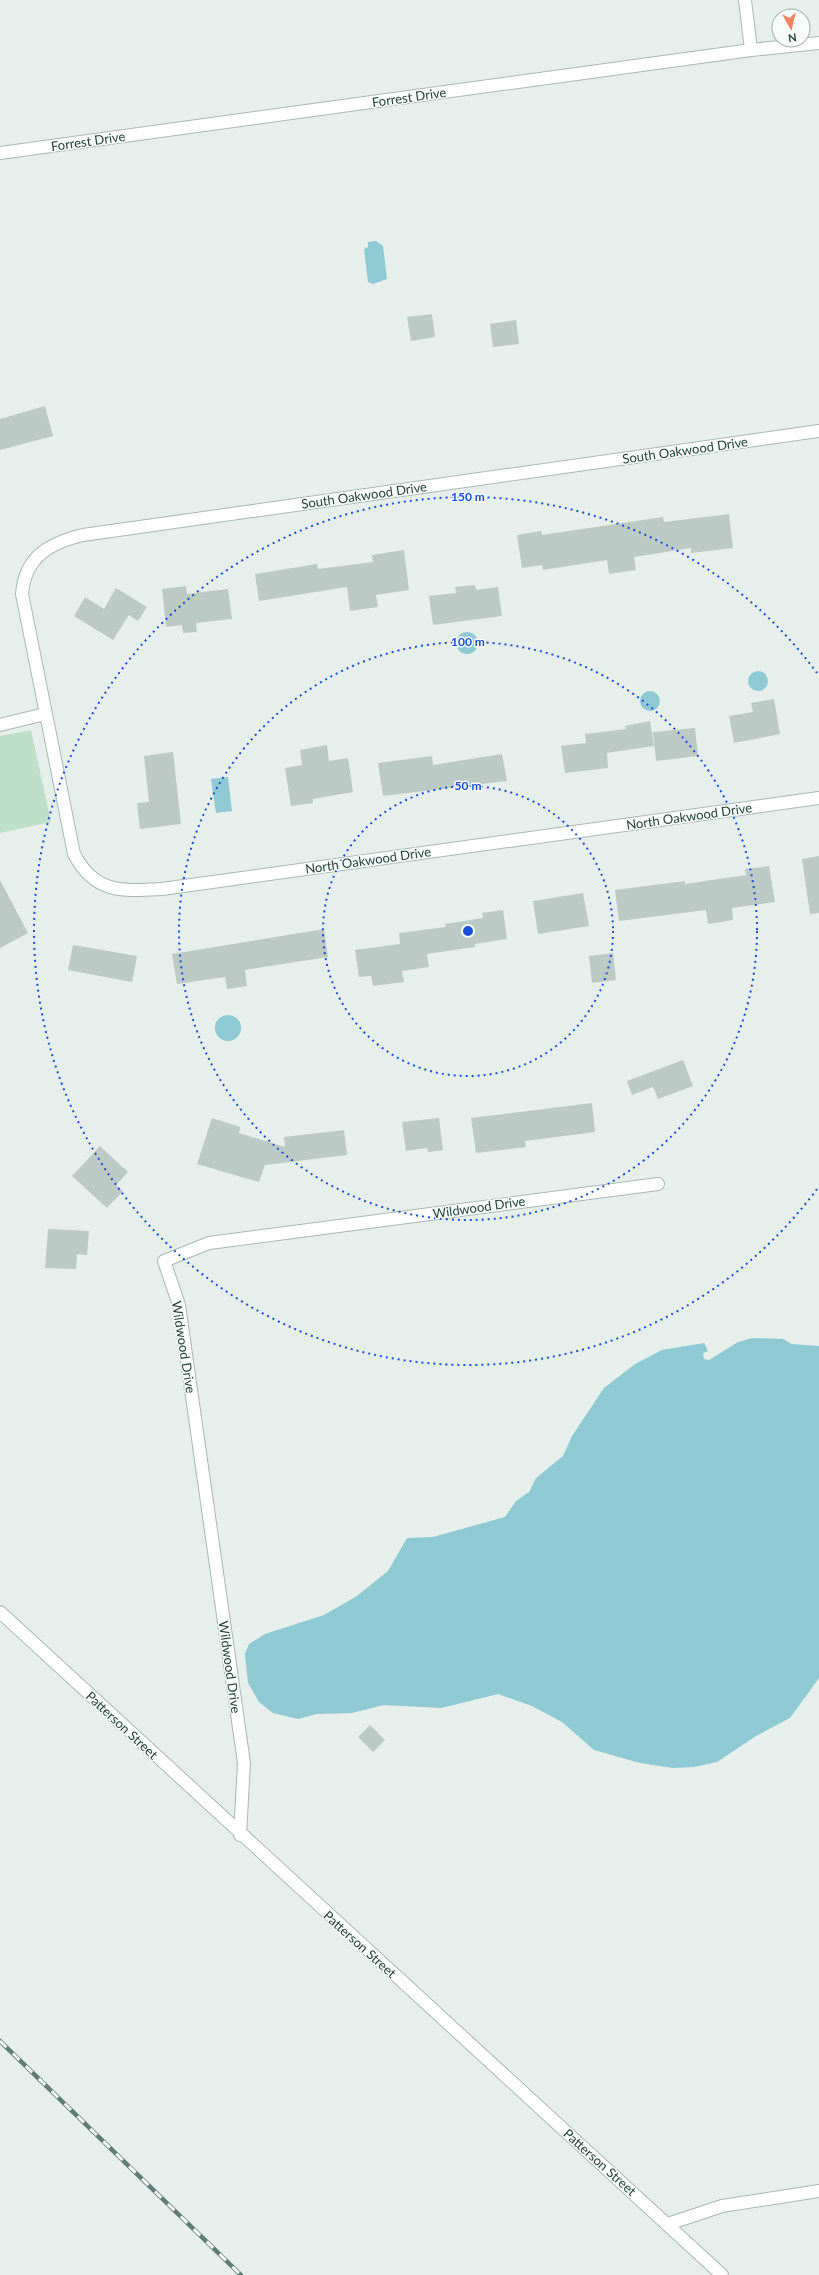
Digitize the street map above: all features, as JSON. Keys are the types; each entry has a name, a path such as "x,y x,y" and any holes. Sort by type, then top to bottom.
{"street":[{"path":"745,0 751,50"},
{"name":"Forrest Drive","path":"0,153 751,50 819,43"},
{"name":"South Oakwood Drive","path":"23,580 32,561 48,548 62,540 83,535 819,431"},
{"name":"North Oakwood Drive","path":"23,580 22,594 74,854 82,869 101,884 125,891 162,889 819,798"},
{"path":"0,725 45,714"},
{"name":"Wildwood Drive","path":"240,1834 244,1763 179,1305 164,1261 209,1243 658,1184"},
{"name":"Patterson Street","path":"0,1612 722,2275"},
{"path":"668,2224 722,2206 819,2191"}],"green space":[{"path":"31,730 51,822 0,833 0,736"}],"water":[{"path":"376,241 383,246 387,279 373,284 368,282 364,249 368,247 368,242"},
{"path":"467,632 475,635 478,643 475,651 467,654 459,651 456,643 459,635"},
{"path":"754,671 762,671 768,677 768,685 762,691 754,691 748,685 748,677"},
{"path":"650,691 657,694 660,701 657,708 650,711 643,708 640,701 643,694"},
{"path":"228,777 232,811 216,813 211,779"},
{"path":"228,1015 237,1019 241,1028 237,1037 228,1041 219,1037 215,1028 219,1019"},
{"path":"752,1338 783,1339 792,1344 819,1346 819,1678 790,1718 756,1736 717,1762 694,1767 673,1768 640,1763 594,1750 562,1722 532,1706 498,1694 441,1708 384,1705 352,1713 317,1714 298,1719 273,1713 259,1702 248,1683 245,1654 249,1644 265,1634 324,1615 357,1596 388,1571 407,1538 433,1537 505,1517 516,1501 529,1492 536,1478 563,1456 572,1436 604,1388 635,1364 662,1350 704,1343 708,1351 703,1353 704,1359 709,1360 738,1342"}],"building":[{"path":"432,314 435,337 411,341 407,317"},
{"path":"516,320 519,344 493,347 490,324"},
{"path":"45,406 53,436 0,450 0,419"},
{"path":"729,514 733,548 691,553 691,548 634,557 636,570 609,574 607,560 543,570 542,565 522,568 517,535 541,531 542,535 663,517 664,522"},
{"path":"404,550 409,590 376,595 378,607 350,611 347,587 259,601 255,574 317,564 318,569 373,562 372,555"},
{"path":"475,585 476,590 498,587 502,616 433,625 429,596 456,593 455,587"},
{"path":"186,586 187,594 228,589 232,619 196,623 197,632 183,633 182,625 166,627 162,589"},
{"path":"116,588 147,607 138,621 129,615 113,640 74,616 85,597 104,609"},
{"path":"774,699 780,734 734,743 729,716 753,712 751,703"},
{"path":"650,721 654,746 607,753 608,768 565,773 561,746 586,743 585,734 626,729 625,726"},
{"path":"695,728 698,756 656,761 653,732"},
{"path":"327,745 329,761 348,758 353,792 313,799 313,803 291,806 285,768 302,765 300,750"},
{"path":"173,752 181,824 140,829 137,803 149,802 144,756"},
{"path":"502,754 507,781 383,796 378,763 432,756 433,765"},
{"path":"819,856 819,913 810,914 802,859"},
{"path":"769,866 775,902 732,908 733,920 708,924 706,910 619,921 615,890 685,881 685,884 746,875 745,869"},
{"path":"0,880 28,933 0,948"},
{"path":"583,893 589,926 538,934 533,901"},
{"path":"503,910 507,939 475,944 475,947 427,954 429,967 402,971 404,982 373,986 371,976 359,977 355,950 400,944 399,933 446,927 445,924 483,918 482,913"},
{"path":"324,929 328,957 245,970 247,986 227,989 225,977 177,984 172,954"},
{"path":"73,945 137,956 132,982 68,970"},
{"path":"613,953 616,980 592,983 589,956"},
{"path":"683,1060 693,1086 658,1099 653,1087 632,1095 627,1081"},
{"path":"592,1103 595,1132 525,1141 526,1147 476,1153 471,1118"},
{"path":"212,1118 240,1127 239,1133 285,1147 284,1137 344,1130 347,1155 265,1165 259,1182 197,1164"},
{"path":"439,1118 443,1150 428,1152 427,1148 406,1151 402,1122"},
{"path":"100,1146 128,1172 116,1185 123,1191 107,1208 72,1176"},
{"path":"48,1229 89,1231 87,1255 77,1254 76,1269 45,1268"},
{"path":"370,1725 385,1740 373,1752 358,1737"}],"railway":[{"path":"0,2041 241,2275"}]}
